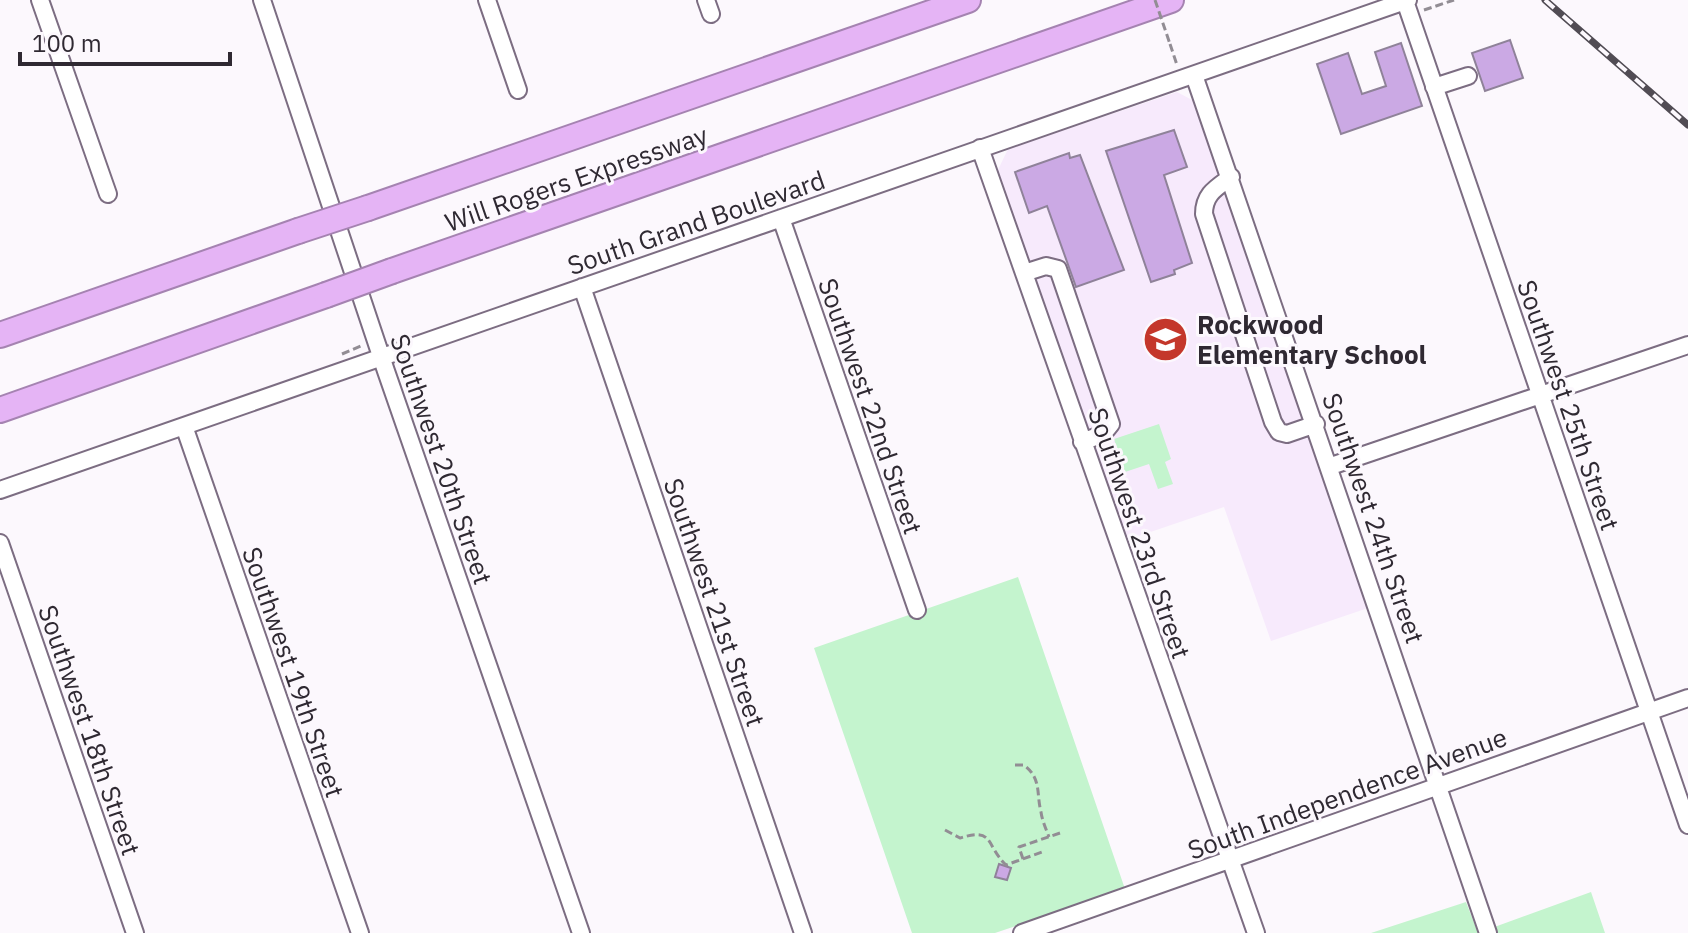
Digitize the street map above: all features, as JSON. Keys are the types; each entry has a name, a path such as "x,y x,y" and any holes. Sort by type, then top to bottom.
{"highway":[{"name":"Will Rogers Expressway","path":"0,335 968,0"},
{"name":"Will Rogers Expressway","path":"0,410 51,389 1171,0"},
{"path":"0,419 51,389"}],"street":[{"path":"40,0 108,194"},
{"name":"Southwest 20th Street","path":"262,0 381,358 581,933"},
{"path":"487,0 518,90"},
{"name":"South Grand Boulevard","path":"0,490 1406,1"},
{"name":"Southwest 25th Street","path":"1406,1 1688,825"},
{"name":"Southwest 24th Street","path":"1194,75 1331,466 1488,933"},
{"path":"1434,87 1468,76"},
{"name":"Southwest 23rd Street","path":"980,148 1256,933"},
{"path":"1231,177 1210,193 1204,202 1204,214 1273,422 1279,432 1287,434 1316,424"},
{"name":"Southwest 22nd Street","path":"781,218 917,610"},
{"path":"1024,273 1046,266 1058,269 1104,400 1111,424 1103,434 1082,442"},
{"name":"Southwest 21st Street","path":"582,287 803,933"},
{"path":"1331,466 1688,345"},
{"name":"Southwest 19th Street","path":"184,426 360,933"},
{"name":"Southwest 18th Street","path":"0,543 135,933"},
{"name":"South Independence Avenue","path":"1025,932 1688,698"}],"path":[{"path":"1155,0 1177,65"},
{"path":"1428,9 1454,0"},
{"path":"1015,765 1024,765 1035,776 1049,837"},
{"path":"945,830 960,838 980,833 985,835 1006,865 1045,851"},
{"path":"1023,859 1019,847 1060,833"}],"shaded area":[{"name":"Rockwood Elementary School","path":"1177,92 1196,102 1368,608 1271,641 1224,507 1127,540 997,172 1008,149"}],"green space":[{"path":"1159,424 1171,459 1165,462 1173,484 1158,489 1149,464 1125,472 1114,439"},
{"path":"1018,577 1125,889 995,933 912,933 814,648"},
{"path":"1591,892 1605,933 1478,933"},
{"path":"1466,902 1478,933 1371,933"}],"building":[{"path":"1510,40 1523,78 1485,91 1472,53"},
{"path":"1401,43 1422,106 1341,134 1317,64 1348,53 1362,94 1386,86 1375,52"},
{"path":"1174,130 1187,167 1164,175 1192,263 1174,270 1175,274 1151,282 1106,151"},
{"path":"1069,153 1070,158 1080,155 1124,270 1076,287 1047,206 1029,213 1015,172"},
{"path":"999,864 1011,868 1007,880 995,877"}],"railway":[{"path":"1545,0 1688,125"}],"place":[{"name":"Rockwood Elementary School","path":"1166,339"}]}
